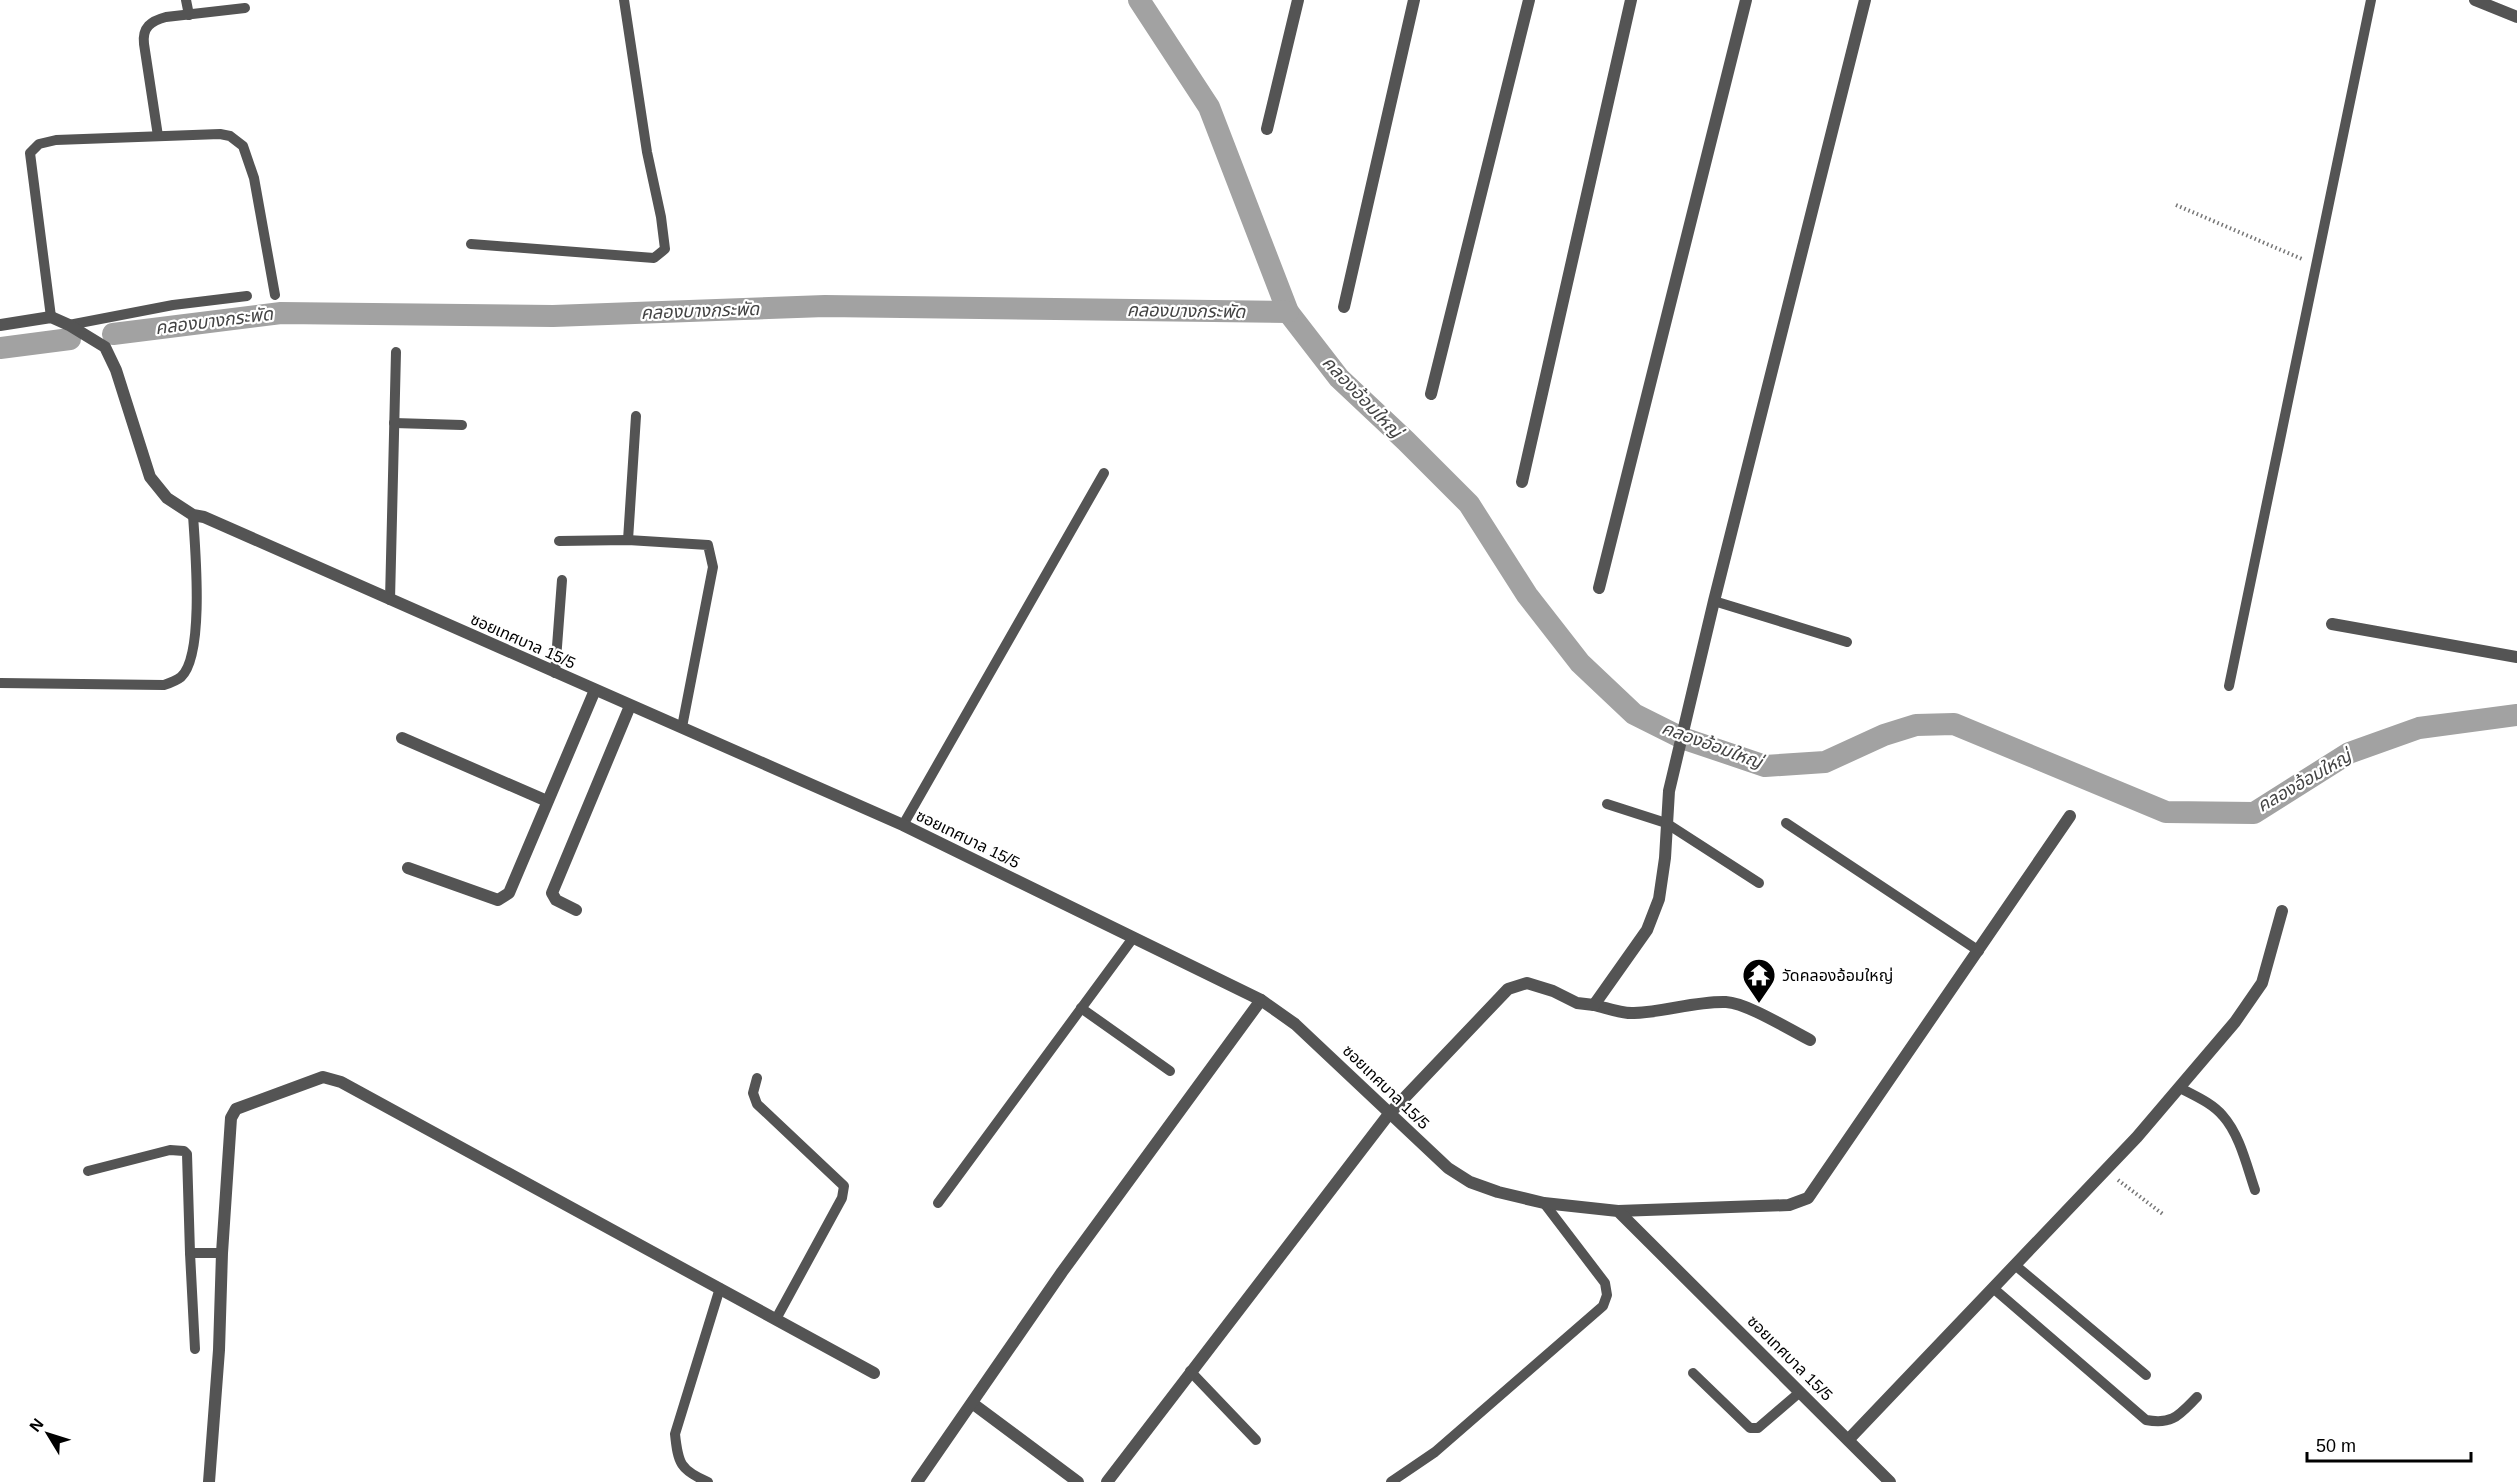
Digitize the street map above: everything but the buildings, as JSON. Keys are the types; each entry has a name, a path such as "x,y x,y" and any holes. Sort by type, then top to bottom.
{"street":[{"path":"1267,129 1298,0"},
{"path":"1344,306 1414,0"},
{"path":"1431,394 1529,0"},
{"path":"1522,482 1631,0"},
{"path":"1599,588 1746,0"},
{"path":"1594,1005 1647,930 1659,899 1665,858 1669,791 1864,0"},
{"path":"2475,0 2517,17"},
{"path":"0,326 51,317"},
{"name":"ซอยเทศบาล 15/5","path":"51,317 105,347 116,370 150,477 167,498 194,515 204,517 903,825 1261,1000 1295,1023 1389,1114 1458,1176 1498,1192 1544,1203 1618,1211 1890,1482"},
{"path":"2332,624 2517,657"},
{"path":"408,868 498,900 509,893 595,690"},
{"path":"576,910 556,900 552,892 630,706"},
{"path":"402,738 547,801"},
{"path":"1618,1211 1789,1205 1808,1198 2070,816"},
{"path":"1849,1439 2105,1170 2180,1088 2235,1022 2262,983 2283,910"},
{"path":"1107,1482 1389,1114 1508,989 1527,983 1553,991 1577,1003 1631,1013 1663,1011 1689,1004 1727,1002 1741,1005 1810,1040"},
{"path":"917,1482 1062,1272 1261,1000"},
{"path":"209,1482 219,1350 229,1127 236,1109 323,1077 333,1078 874,1373"},
{"path":"972,1403 1078,1482"}],"lane":[{"path":"186,0 189,15"},
{"path":"471,244 654,258 665,249 661,217 647,152 624,0"},
{"path":"2229,686 2371,0"},
{"path":"158,136 143,36 147,26 154,20 245,8"},
{"path":"51,317 30,153 39,144 56,140 220,134 230,136 243,146 254,178 275,295"},
{"path":"69,325 173,305 247,296"},
{"path":"390,600 396,352"},
{"path":"628,540 636,416"},
{"path":"394,423 462,424"},
{"path":"903,825 1104,473"},
{"path":"0,683 164,685 183,676 188,665 196,629 194,515"},
{"path":"559,542 628,540 708,545 713,567 682,727"},
{"path":"555,672 562,580"},
{"path":"1714,601 1847,642"},
{"path":"1607,804 1666,823 1758,884"},
{"path":"1786,823 1978,951"},
{"path":"938,1203 1133,938"},
{"path":"1082,1008 1170,1071"},
{"path":"757,1078 753,1093 756,1104 844,1186 842,1198 776,1319"},
{"path":"2180,1088 2209,1104 2224,1116 2232,1130 2255,1190"},
{"path":"88,1171 170,1150 184,1151 187,1154 195,1349"},
{"path":"1391,1482 1435,1452 1604,1306 1607,1295 1605,1283 1544,1203"},
{"path":"190,1253 222,1252"},
{"path":"2015,1265 2146,1375"},
{"path":"1993,1287 2146,1420 2160,1423 2174,1419 2197,1397"},
{"path":"708,1482 688,1474 681,1465 677,1454 675,1434 720,1288"},
{"path":"1190,1371 1256,1440"},
{"path":"1693,1373 1750,1428 1758,1428 1800,1392"}],"path":[{"path":"2176,206 2316,265"},
{"path":"2105,1170 2164,1215"}],"waterway":[{"name":"คลองอ้อมใหญ่","path":"1139,0 1209,107 1288,312 1339,378 1469,504 1527,595 1580,663 1634,714 1682,738 1765,766 1825,762 1884,735 1916,725 1954,724 2166,812 2254,813 2349,753 2419,728 2517,715"},
{"name":"คลองบางกระพัด","path":"113,334 281,313 553,316 825,306 1288,312"},
{"name":"คลองบางกระพัด","path":"0,348 70,339"}],"place":[{"name":"วัดคลองอ้อมใหญ่","path":"1759,1004"}]}
